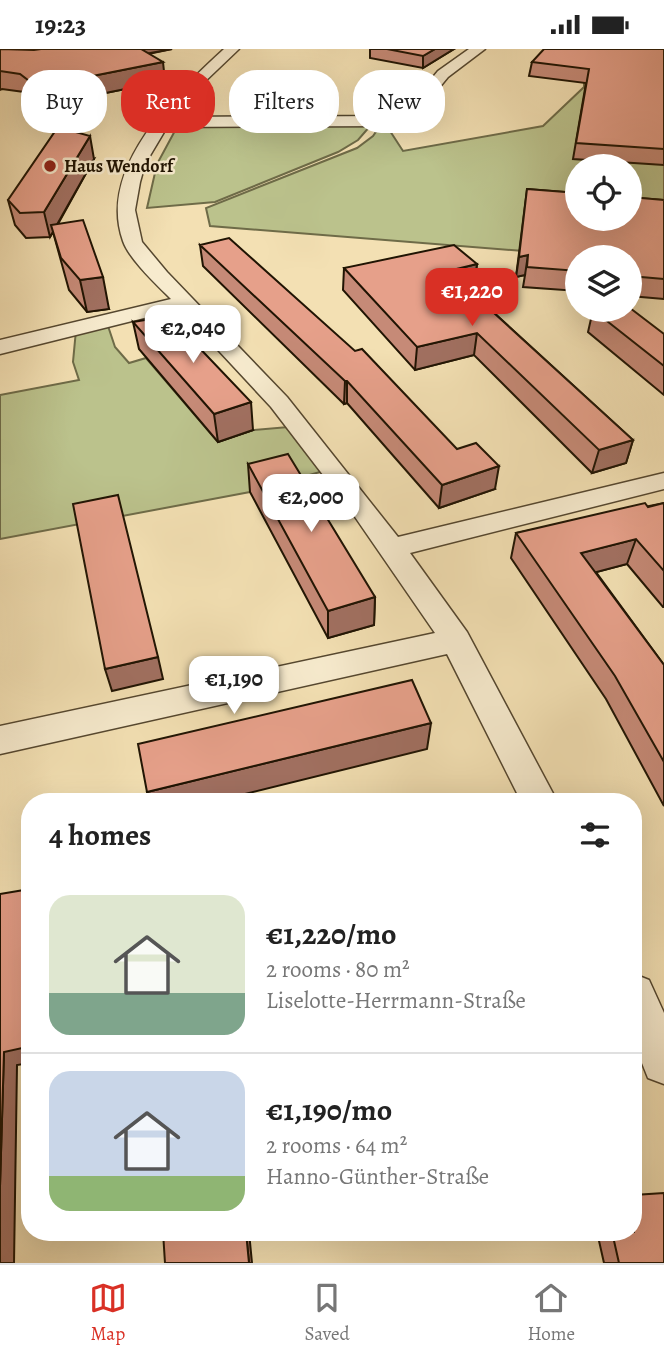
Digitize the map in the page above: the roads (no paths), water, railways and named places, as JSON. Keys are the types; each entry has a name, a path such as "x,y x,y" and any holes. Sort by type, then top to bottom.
{"street":[{"path":"207,70 232,49"},
{"path":"215,122 391,121 410,114 443,74 478,49"},
{"path":"156,133 137,165 131,182 126,219 133,243 142,258 300,426 392,548 456,640 535,793"},
{"path":"0,347 185,302"},
{"path":"392,548 664,481"},
{"path":"0,740 456,640"},
{"path":"642,1013 664,1062"}],"place":[{"name":"Haus Wendorf","path":"50,166"}]}
